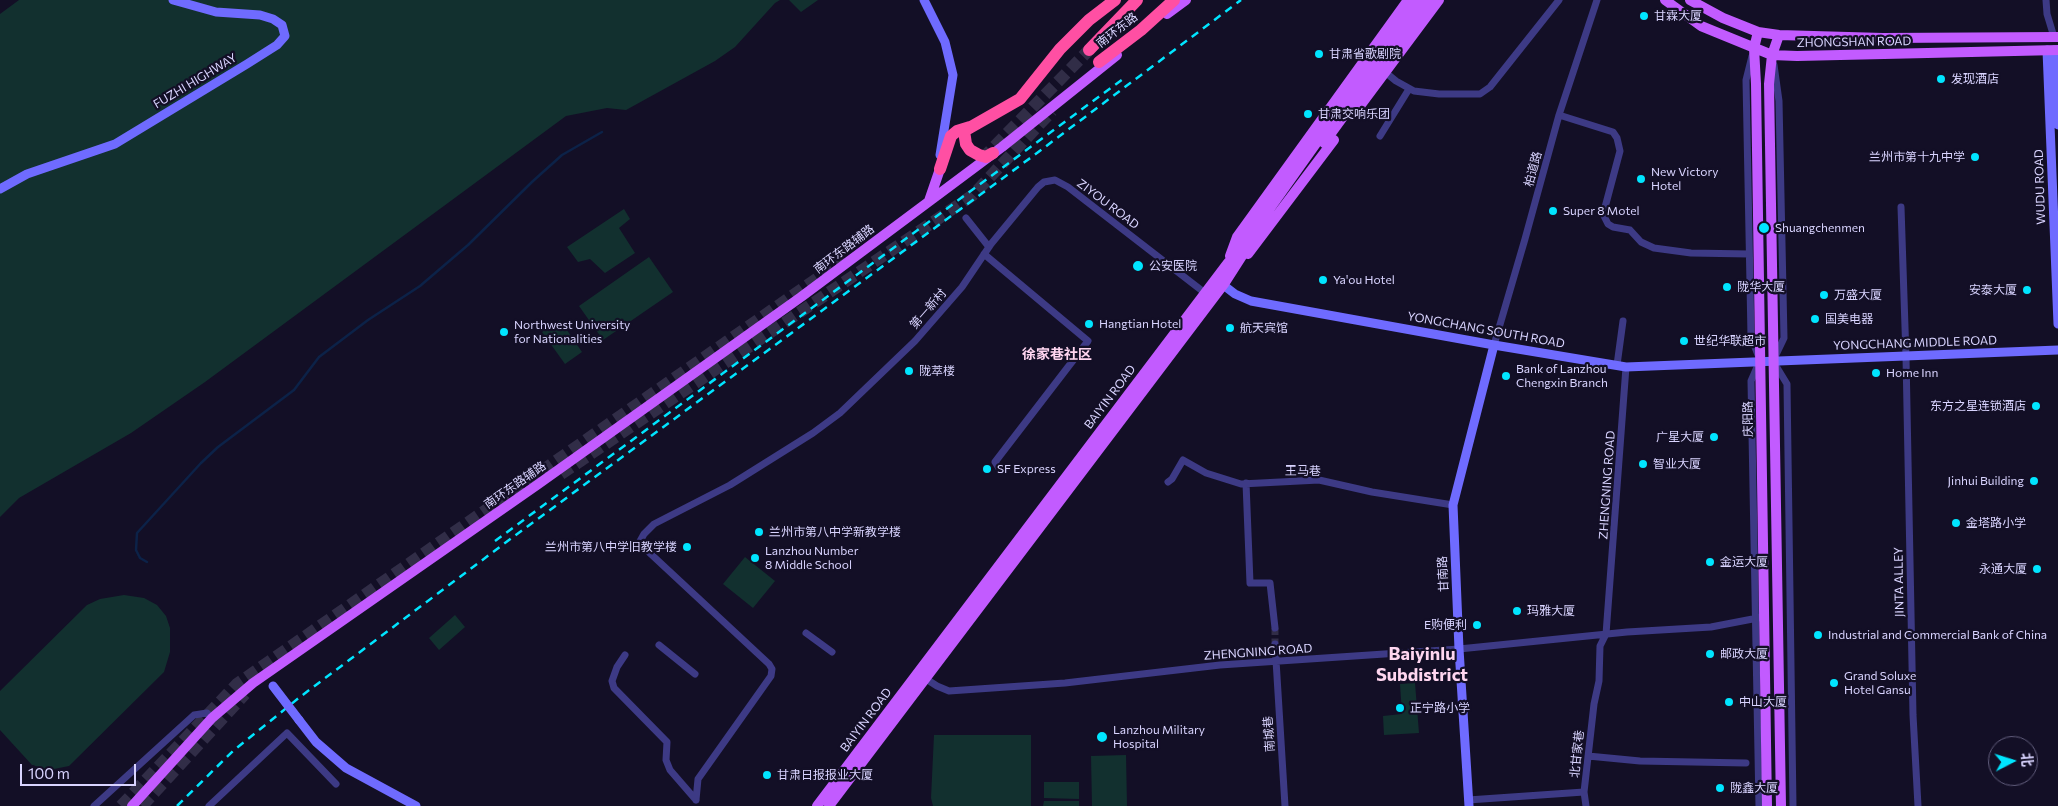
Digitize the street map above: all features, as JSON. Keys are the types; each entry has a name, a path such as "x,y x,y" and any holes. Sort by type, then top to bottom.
{"highway":[{"path":"993,153 986,156 979,155 970,150 966,144 964,131 1020,99 1060,48 1089,20 1115,0"},
{"name":"南环东路","path":"1089,50 1137,0"},
{"name":"南环东路","path":"1099,62 1141,30 1174,0"},
{"path":"940,169 951,136 957,131 970,127"}],"main road":[{"name":"南环东路辅路","path":"132,806 212,718 253,683 801,296 1077,89 1186,0"},
{"path":"1230,267 1237,237 1408,0"},
{"name":"BAIYIN ROAD","path":"1250,240 1418,0"},
{"name":"BAIYIN ROAD","path":"817,806 921,675 1220,282 1428,0"},
{"path":"1230,267 1254,247 1439,0"},
{"name":"ZHONGSHAN ROAD","path":"1665,0 1702,26 1772,55 1805,56 2053,50"},
{"name":"ZHONGSHAN ROAD","path":"1690,0 1723,18 1758,32 1779,35 1883,38 2056,37"},
{"name":"庆阳路","path":"1758,32 1754,48 1760,361 1759,618 1767,806"},
{"path":"1779,35 1772,55 1769,84 1781,806"},
{"path":"928,202 940,169"},
{"name":"BAIYIN ROAD","path":"828,806 921,675 1206,293 1220,282"}],"street":[{"name":"FUZHI HIGHWAY","path":"0,189 27,174 115,144 277,45 285,36 282,25 273,19 216,12 173,0"},
{"path":"924,0 945,42 953,75 940,152 940,169"},
{"path":"1385,72 1414,92 1480,94 1490,87 1559,0"},
{"name":"柏道路","path":"1494,345 1559,115 1597,0"},
{"name":"ZHONGSHAN ROAD","path":"2046,0 2047,14 2056,37"},
{"path":"1754,48 1746,80 1749,254 1751,337 1760,361"},
{"path":"2053,50 2058,125"},
{"name":"WUDU ROAD","path":"2053,50 2058,324"},
{"path":"1380,136 1409,89"},
{"path":"1559,115 1613,132 1617,138 1620,151 1604,211 1608,224 1612,227 1630,230 1641,242 1654,248 1691,253 1749,254"},
{"name":"ZIYOU ROAD","path":"984,254 1038,187 1044,182 1055,180 1206,293"},
{"name":"JINTA ALLEY","path":"1901,207 1906,357 1912,715 1918,806"},
{"path":"966,218 988,247"},
{"path":"984,254 1088,341 995,462 1000,470"},
{"name":"第一新村","path":"625,655 617,667 612,681 614,688 667,742 666,760 670,770 696,800 698,779 771,676 772,670 769,664 640,543 644,534 654,524 730,485 813,433 840,413 915,342 962,288 984,254"},
{"name":"YONGCHANG SOUTH ROAD","path":"1220,282 1236,294 1251,301 1621,366 1760,361"},
{"name":"ZHENGNING ROAD","path":"1606,634 1623,321"},
{"name":"甘南路","path":"1469,803 1459,649 1453,506 1494,345"},
{"name":"YONGCHANG MIDDLE ROAD","path":"1760,361 2058,350"},
{"path":"1773,360 1787,384 1793,806"},
{"name":"王马巷","path":"1168,482 1172,479 1183,460 1206,473 1246,484 1319,480 1372,492 1453,506"},
{"path":"1246,484 1250,583 1270,583 1275,628"},
{"path":"1759,618 1759,806"},
{"name":"ZHENGNING ROAD","path":"921,675 936,686 949,691 1065,683 1220,665 1459,649 1606,634 1711,627 1759,618"},
{"path":"806,633 832,652"},
{"name":"北甘家巷","path":"1469,803 1584,792 1594,704 1599,681 1600,646 1606,634"},
{"name":"南城巷","path":"1275,644 1285,806"},
{"path":"659,645 695,674"},
{"path":"265,675 316,742 346,768 416,806"},
{"path":"94,806 194,715 207,713 212,718"},
{"path":"209,806 287,733 336,784"},
{"path":"1588,756 1640,761 1746,763"},
{"path":"1584,792 1586,806"}],"green space":[{"path":"19,0 780,0 775,3 735,47 715,61 626,110 607,108 566,116 205,382 131,433 19,498 0,517 0,14"},
{"path":"789,0 818,0 801,12"},
{"path":"624,209 630,219 619,228 635,253 605,273 590,259 578,262 567,247"},
{"path":"649,257 673,292 603,340 579,306"},
{"path":"560,320 582,352 565,364 542,332"},
{"path":"745,557 775,581 753,608 723,584"},
{"path":"124,595 144,598 157,605 166,616 170,628 170,652 164,672 69,766 49,770 32,765 0,730 0,691 87,605 100,599"},
{"path":"455,615 465,627 439,650 429,638"},
{"path":"1415,683 1419,733 1384,735 1383,716 1402,714 1400,684"},
{"path":"934,735 1031,735 1031,806 933,806 931,798"},
{"path":"1126,755 1127,806 1092,806 1091,756"},
{"path":"1044,782 1079,782 1079,799 1044,798"},
{"path":"1044,801 1079,801 1079,806 1043,806"}],"waterway":[{"path":"147,562 140,558 136,550 137,533 201,463 218,447 294,390 319,357 368,320 420,286 468,245 562,155 602,132"}],"tunnel":[{"path":"982,159 1089,50"},
{"path":"561,474 973,195 1052,111"},
{"path":"121,806 237,684 845,259"},
{"path":"1275,628 1275,644"},
{"path":"142,806 245,694"}],"railway":[{"path":"177,806 233,751 300,697 509,540 1033,156 1241,0"},
{"path":"495,541 1123,79"}],"place":[{"name":"甘霖大厦","path":"1644,16"},
{"name":"甘肃省歌剧院","path":"1319,54"},
{"name":"发现酒店","path":"1941,79"},
{"name":"甘肃交响乐团","path":"1308,114"},
{"name":"兰州市第十九中学","path":"1975,157"},
{"name":"New Victory Hotel","path":"1641,179"},
{"name":"Super 8 Motel","path":"1553,211"},
{"name":"Shuangchenmen","path":"1764,228"},
{"name":"公安医院","path":"1138,266"},
{"name":"Ya'ou Hotel","path":"1323,280"},
{"name":"陇华大厦","path":"1727,287"},
{"name":"安泰大厦","path":"2027,290"},
{"name":"万盛大厦","path":"1824,295"},
{"name":"国美电器","path":"1815,319"},
{"name":"Hangtian Hotel","path":"1089,324"},
{"name":"航天宾馆","path":"1230,328"},
{"name":"Northwest University for Nationalities","path":"504,332"},
{"name":"世纪华联超市","path":"1684,341"},
{"name":"陇萃楼","path":"909,371"},
{"name":"Home Inn","path":"1876,373"},
{"name":"Bank of Lanzhou Chengxin Branch","path":"1506,376"},
{"name":"东方之星连锁酒店","path":"2036,406"},
{"name":"广星大厦","path":"1714,437"},
{"name":"智业大厦","path":"1643,464"},
{"name":"SF Express","path":"987,469"},
{"name":"Jinhui Building","path":"2034,481"},
{"name":"金塔路小学","path":"1956,523"},
{"name":"兰州市第八中学新教学楼","path":"759,532"},
{"name":"兰州市第八中学旧教学楼","path":"687,547"},
{"name":"Lanzhou Number 8 Middle School","path":"755,558"},
{"name":"金运大厦","path":"1710,562"},
{"name":"永通大厦","path":"2037,569"},
{"name":"玛雅大厦","path":"1517,611"},
{"name":"E购便利","path":"1477,625"},
{"name":"Industrial and Commercial Bank of China","path":"1818,635"},
{"name":"邮政大厦","path":"1710,654"},
{"name":"Grand Soluxe Hotel Gansu","path":"1834,683"},
{"name":"中山大厦","path":"1729,702"},
{"name":"正宁路小学","path":"1400,708"},
{"name":"Lanzhou Military Hospital","path":"1102,737"},
{"name":"甘肃日报报业大厦","path":"767,775"},
{"name":"陇鑫大厦","path":"1720,788"}],"district":[{"name":"徐家巷社区","path":"1057,354"},
{"name":"Baiyinlu Subdistrict","path":"1422,664"}]}
